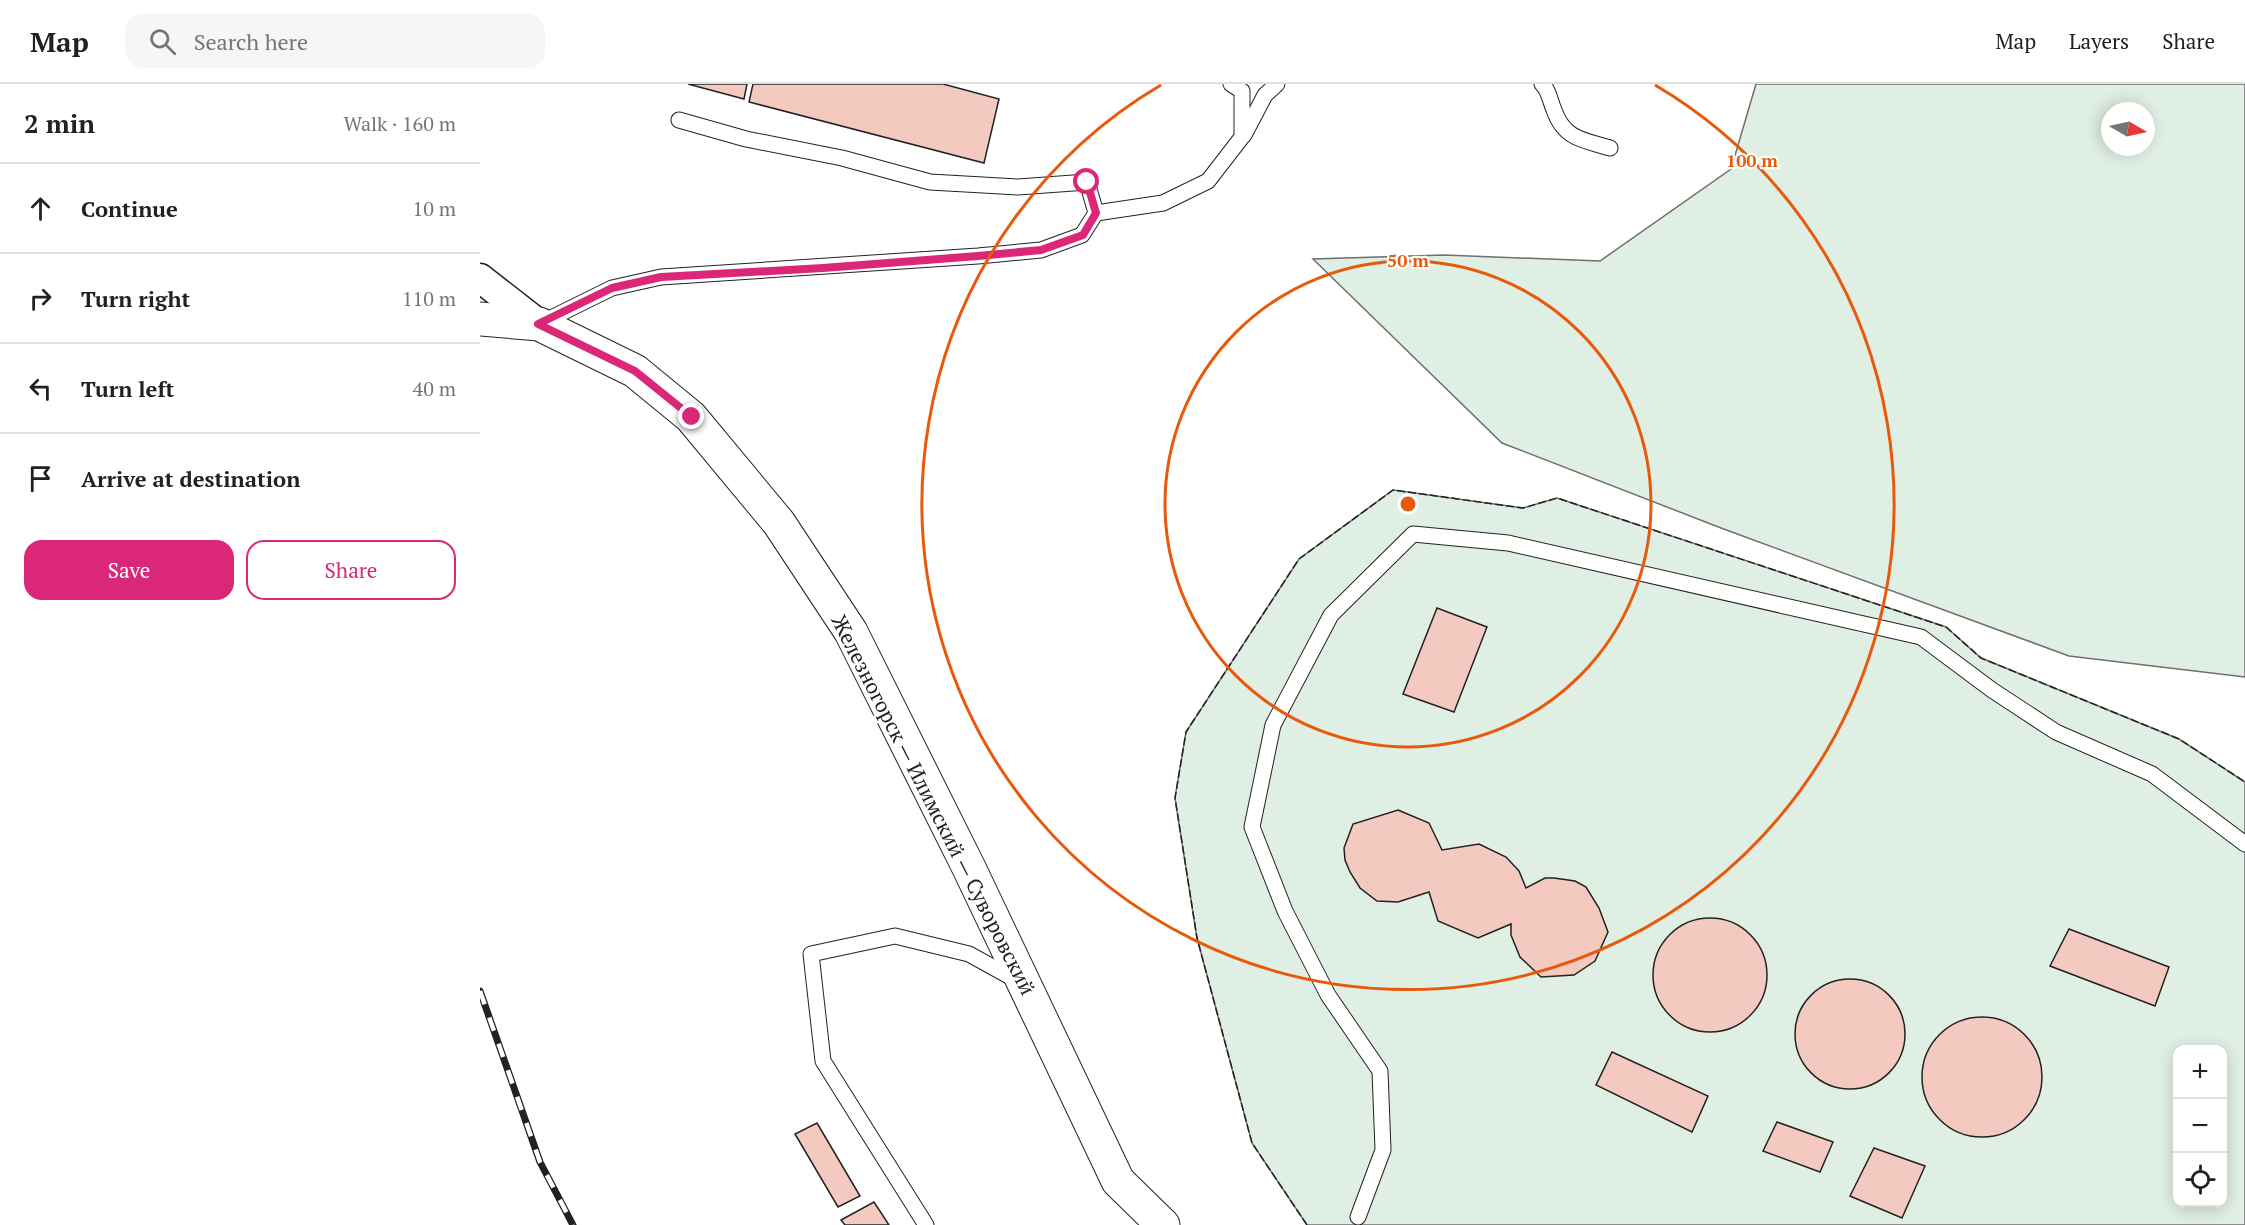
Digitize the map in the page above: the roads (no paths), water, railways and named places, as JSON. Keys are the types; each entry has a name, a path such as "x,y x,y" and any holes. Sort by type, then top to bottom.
{"street":[{"path":"480,278 538,324"},
{"name":"Железногорск — Илимский — Суворовский","path":"480,319 538,324 635,371 692,417 779,524 851,632 1118,1181 1163,1225"}],"lane":[{"path":"1231,84 1242,92 1242,137"},
{"path":"1096,213 1163,203 1208,181 1242,137 1265,95 1276,84"},
{"path":"1542,84 1546,88 1556,117 1571,137 1610,148"},
{"path":"538,324 612,288 661,277 823,268 1041,250 1083,235 1096,213 1087,182 1018,187 930,182 842,158 746,139 679,120"},
{"path":"1358,1217 1383,1150 1380,1071 1328,995 1285,911 1252,827 1273,726 1331,615 1413,534 1508,543 1921,637 1992,690 2056,732 2152,774 2245,844"},
{"path":"926,1225 824,1061 811,954 895,936 969,954 1024,984"}],"railway":[{"path":"480,991 540,1162 573,1225"}]}
